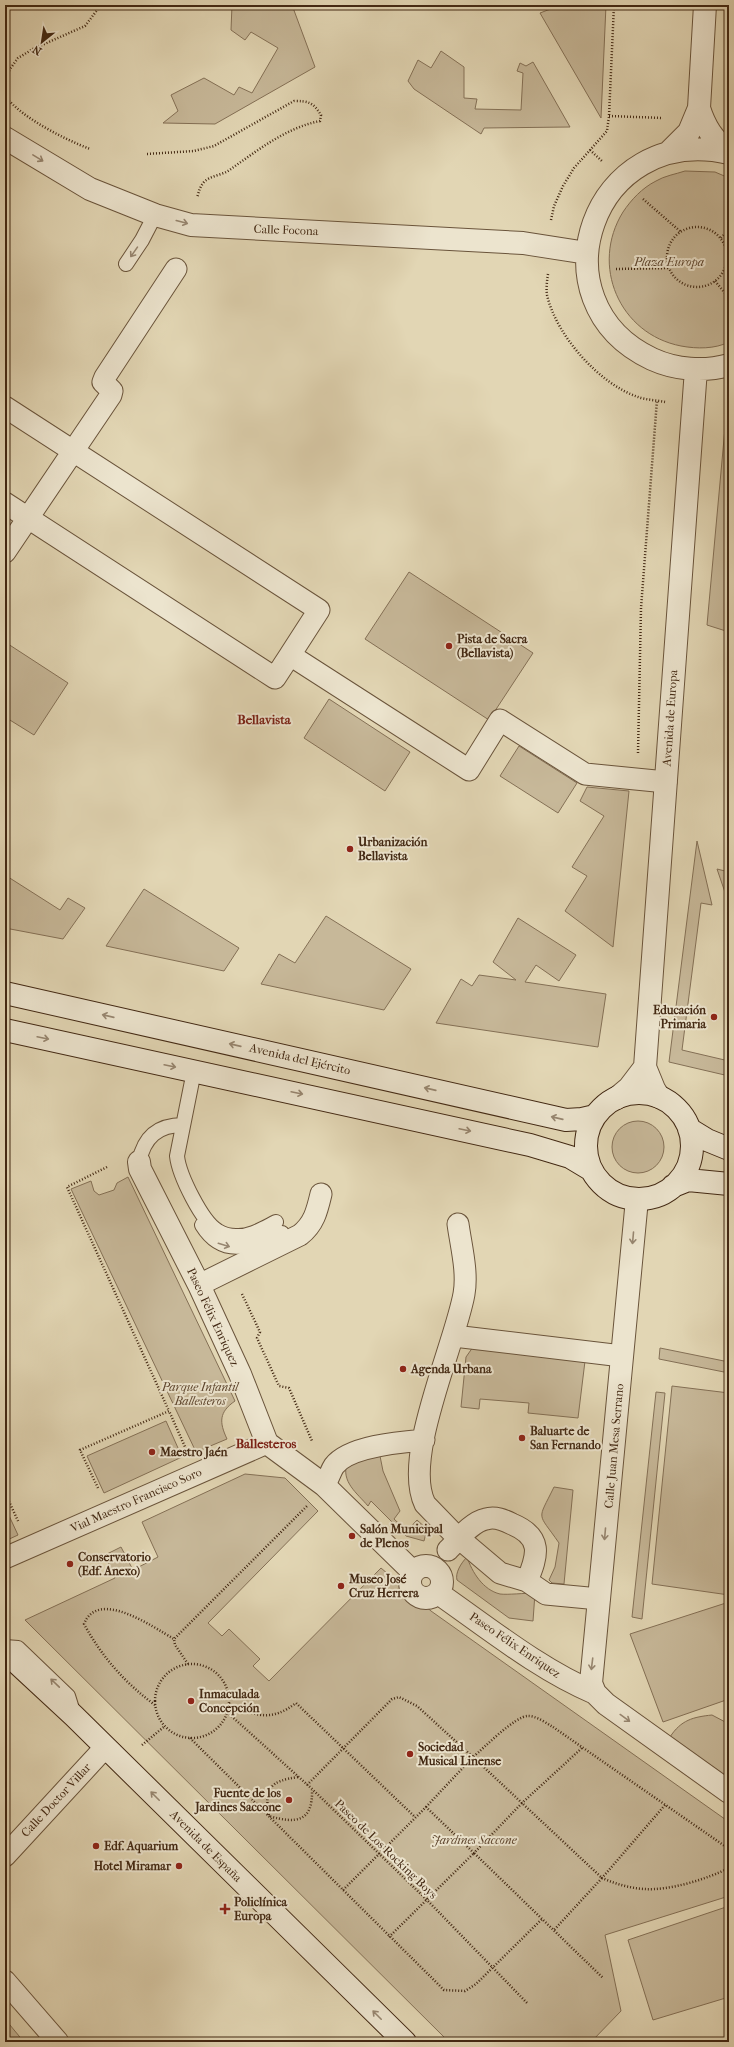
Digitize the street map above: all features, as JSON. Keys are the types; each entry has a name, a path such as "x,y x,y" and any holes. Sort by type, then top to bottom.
{"street":[{"path":"670,152 682,142 689,132 699,108 705,5"},
{"path":"699,108 707,129 714,140 729,152"},
{"name":"Calle Focona","path":"5,138 90,189 154,215 191,225 516,243 587,253"},
{"path":"729,152 697,148 670,152 644,162 621,179 604,200 592,225 587,253 588,278 600,310 617,334 640,353 666,365 696,370 719,368 729,365"},
{"path":"5,552 74,452 112,393 103,382 105,377 176,269"},
{"name":"Avenida de Europa","path":"659,1097 645,1067 696,370"},
{"path":"5,407 319,610 275,678 5,503"},
{"path":"290,655 469,770 500,720 585,774 666,782"},
{"name":"Avenida del Ejército","path":"5,993 566,1120 595,1116"},
{"path":"5,1030 530,1144 570,1156 590,1169 610,1190 623,1196 637,1199 650,1198 662,1194 673,1186 684,1174 690,1160 692,1144 689,1129 682,1116 672,1105 659,1097 644,1093 630,1094 617,1098"},
{"path":"590,1169 586,1142 588,1128 595,1116 605,1105 617,1098 629,1088 645,1067"},
{"path":"689,1129 707,1140 729,1149"},
{"name":"Paseo Félix Enriquez","path":"139,1162 140,1169 199,1285 238,1372 267,1443 327,1482 413,1572 410,1580 415,1594 424,1598 429,1598 438,1593 549,1670 595,1693 606,1704 729,1792"},
{"path":"673,1186 688,1180 729,1184"},
{"path":"199,1285 290,1241 309,1228 315,1216 321,1194"},
{"name":"Calle Juan Mesa Serrano","path":"595,1693 591,1683 591,1674 637,1199"},
{"path":"458,1224 464,1265 465,1292 454,1336 434,1395 424,1440 419,1483 422,1498 454,1544 500,1573 527,1582 546,1594 599,1599"},
{"path":"454,1336 622,1356"},
{"path":"327,1482 334,1466 341,1460 357,1452 378,1445 424,1440"},
{"name":"Vial Maestro Francisco Soro","path":"5,1558 267,1443"},
{"path":"454,1544 477,1523 485,1519 495,1518 504,1520 521,1528 530,1534 536,1544 536,1554 527,1582"},
{"name":"Avenida de España","path":"5,1652 111,1752 405,2042"},
{"name":"Calle Doctor Villar","path":"5,1856 98,1754 105,1751 111,1752"},
{"path":"5,1982 58,2042"}],"lane":[{"path":"126,264 142,240 154,215"},
{"path":"194,1071 177,1156 178,1167 196,1204 197,1215 203,1228 211,1238 222,1245 233,1247 249,1245 279,1227"},
{"name":"Paseo Félix Enriquez","path":"139,1162 142,1148 156,1132 170,1125 183,1125"},
{"path":"5,1646 18,1648 68,1696 74,1716"}],"path":[{"path":"5,79 18,58 33,49 85,26 101,5"},
{"path":"551,221 554,206 563,186 574,168 607,131 610,116 614,5"},
{"path":"5,96 13,106 65,139 90,149"},
{"path":"147,154 194,151 214,146 294,101 306,101 315,104 321,115 320,121 297,126 246,157 226,172 207,180 200,188 191,225"},
{"path":"610,116 666,118"},
{"path":"693,227 713,231 721,238 726,247 726,266 715,281 706,285 687,285 679,280 670,268 668,254 670,244 675,236 684,230 693,227"},
{"path":"721,238 729,229"},
{"path":"612,269 670,268"},
{"path":"548,269 547,294 553,312 574,346 590,365 601,376 638,397 665,402"},
{"path":"715,281 729,298"},
{"path":"637,779 641,608 657,400"},
{"path":"107,1167 67,1187 197,1474"},
{"path":"174,1639 311,1502 327,1482 288,1388 279,1386 257,1338 260,1332 231,1269"},
{"path":"99,1490 80,1450 169,1411"},
{"path":"5,1493 30,1547"},
{"path":"155,1705 124,1680 94,1643 84,1624 87,1617 98,1610 109,1608 126,1613 174,1639"},
{"path":"174,1639 175,1645 188,1664"},
{"path":"190,1738 203,1736 213,1731 222,1723 229,1704 228,1694 218,1675 209,1668 188,1664 167,1674 160,1683 156,1694 155,1705 158,1716 165,1726 172,1732 190,1738 444,1990 465,1991 476,1984 543,1918"},
{"path":"307,1785 392,1699 399,1697 417,1706 602,1878 621,1886 646,1890 699,1881 729,1868"},
{"path":"229,1704 259,1716 285,1712 296,1703 415,1817"},
{"name":"Paseo de Los Rocking Boys","path":"227,1712 312,1789 427,1900 528,2004"},
{"path":"343,1890 426,1807 473,1757 516,1721 527,1716 538,1718 583,1747 729,1849"},
{"path":"148,1741 165,1726"},
{"path":"389,1937 522,1803 583,1747"},
{"path":"269,1816 266,1802 268,1790 281,1779 299,1777"},
{"path":"269,1816 288,1820 297,1820 305,1816 310,1809 312,1789"},
{"path":"554,1930 602,1878 665,1805"},
{"path":"426,1807 543,1918 603,1978"}],"green space":[{"path":"232,5 292,5 315,67 215,124 163,123 178,111 171,95 204,78 234,95 239,87 252,93 278,48 251,32 245,40 231,30"},
{"path":"561,5 606,5 601,118 540,13"},
{"path":"441,51 464,67 464,98 477,99 475,109 521,110 523,73 517,71 520,63 526,66 533,62 570,127 484,128 481,134 414,89 408,81 418,60 431,68"},
{"name":"Plaza Europa","path":"685,171 715,172 729,178 729,342 718,346 693,348 659,339 641,327 627,312 616,294 611,275 609,254 613,232 623,212 633,199 646,187 663,178"},
{"path":"726,417 729,417 729,632 707,625"},
{"name":"Pista de Sacra (Bellavista)","path":"409,572 533,653 489,720 365,639"},
{"path":"5,642 68,683 34,735 5,717"},
{"path":"329,699 410,752 385,791 304,738"},
{"path":"519,746 577,783 558,813 500,776"},
{"path":"587,787 629,791 613,947 565,911 587,876 572,867 604,816 580,801"},
{"path":"697,841 712,905 701,903 682,1050 729,1061 729,1076 669,1062"},
{"path":"717,869 729,872 729,904"},
{"path":"5,875 60,910 68,898 85,908 63,939 5,928"},
{"path":"144,889 239,948 224,971 106,946"},
{"path":"326,916 411,969 384,1010 261,984 279,954 295,963"},
{"path":"518,918 576,955 559,981 536,965 525,982 606,994 598,1047 436,1023 461,979 472,986 479,975 516,980 493,962"},
{"path":"633,1121 643,1121 657,1128 664,1142 664,1152 657,1166 643,1173 633,1173 623,1169 616,1162 612,1152 612,1142 616,1132 623,1125"},
{"name":"Parque Infantil Ballesteros","path":"128,1177 235,1401 223,1413 222,1422 227,1439 196,1452 71,1189 91,1181 94,1191 99,1195 114,1190 117,1183"},
{"path":"473,1347 586,1353 578,1418 528,1413 529,1403 480,1399 479,1409 461,1407 466,1357"},
{"path":"660,1348 729,1362 729,1373 659,1359"},
{"path":"672,1386 729,1393 729,1595 652,1584"},
{"path":"656,1392 665,1393 642,1619 632,1617"},
{"path":"166,1421 182,1457 104,1493 87,1456"},
{"path":"380,1456 383,1471 400,1511 394,1519 407,1531 417,1520 427,1529 424,1541 406,1536 371,1501 368,1506 348,1482 346,1476 347,1463"},
{"name":"Jardines Saccone","path":"245,1474 285,1478 318,1511 208,1623 222,1636 229,1629 260,1659 253,1666 269,1681 381,1568 431,1611 729,1822 729,1896 605,1935 621,2011 591,2042 449,2042 25,1620 115,1578 105,1555 121,1547 133,1570 158,1557 142,1522"},
{"path":"554,1487 573,1490 564,1584 552,1583 549,1580 555,1567 559,1543 543,1520 542,1516 542,1512"},
{"path":"5,1507 18,1535 5,1541"},
{"path":"467,1557 475,1574 488,1589 500,1594 535,1593 533,1621 509,1618 457,1580 459,1568"},
{"path":"729,1602 729,1699 663,1722 630,1634"},
{"path":"712,1715 729,1724 729,1778 670,1737 674,1731 688,1720"},
{"path":"729,1906 729,1997 653,2020 628,1940"},
{"path":"5,2019 24,2042 5,2042"}],"place":[{"name":"Pista de Sacra (Bellavista)","path":"449,646"},
{"name":"Urbanización Bellavista","path":"350,849"},
{"name":"Educación Primaria","path":"714,1017"},
{"name":"Agenda Urbana","path":"403,1369"},
{"name":"Baluarte de San Fernando","path":"522,1438"},
{"name":"Maestro Jaén","path":"152,1452"},
{"name":"Salón Municipal de Plenos","path":"352,1536"},
{"name":"Conservatorio (Edf. Anexo)","path":"70,1564"},
{"name":"Museo José Cruz Herrera","path":"341,1586"},
{"name":"Inmaculada Concepción","path":"191,1701"},
{"name":"Sociedad Musical Linense","path":"410,1754"},
{"name":"Fuente de los Jardines Saccone","path":"289,1800"},
{"name":"Edf. Aquarium","path":"96,1846"},
{"name":"Hotel Miramar","path":"179,1866"},
{"name":"Policlínica Europa","path":"225,1909"}],"district":[{"name":"Bellavista","path":"264,719"},
{"name":"Ballesteros","path":"266,1443"}]}
